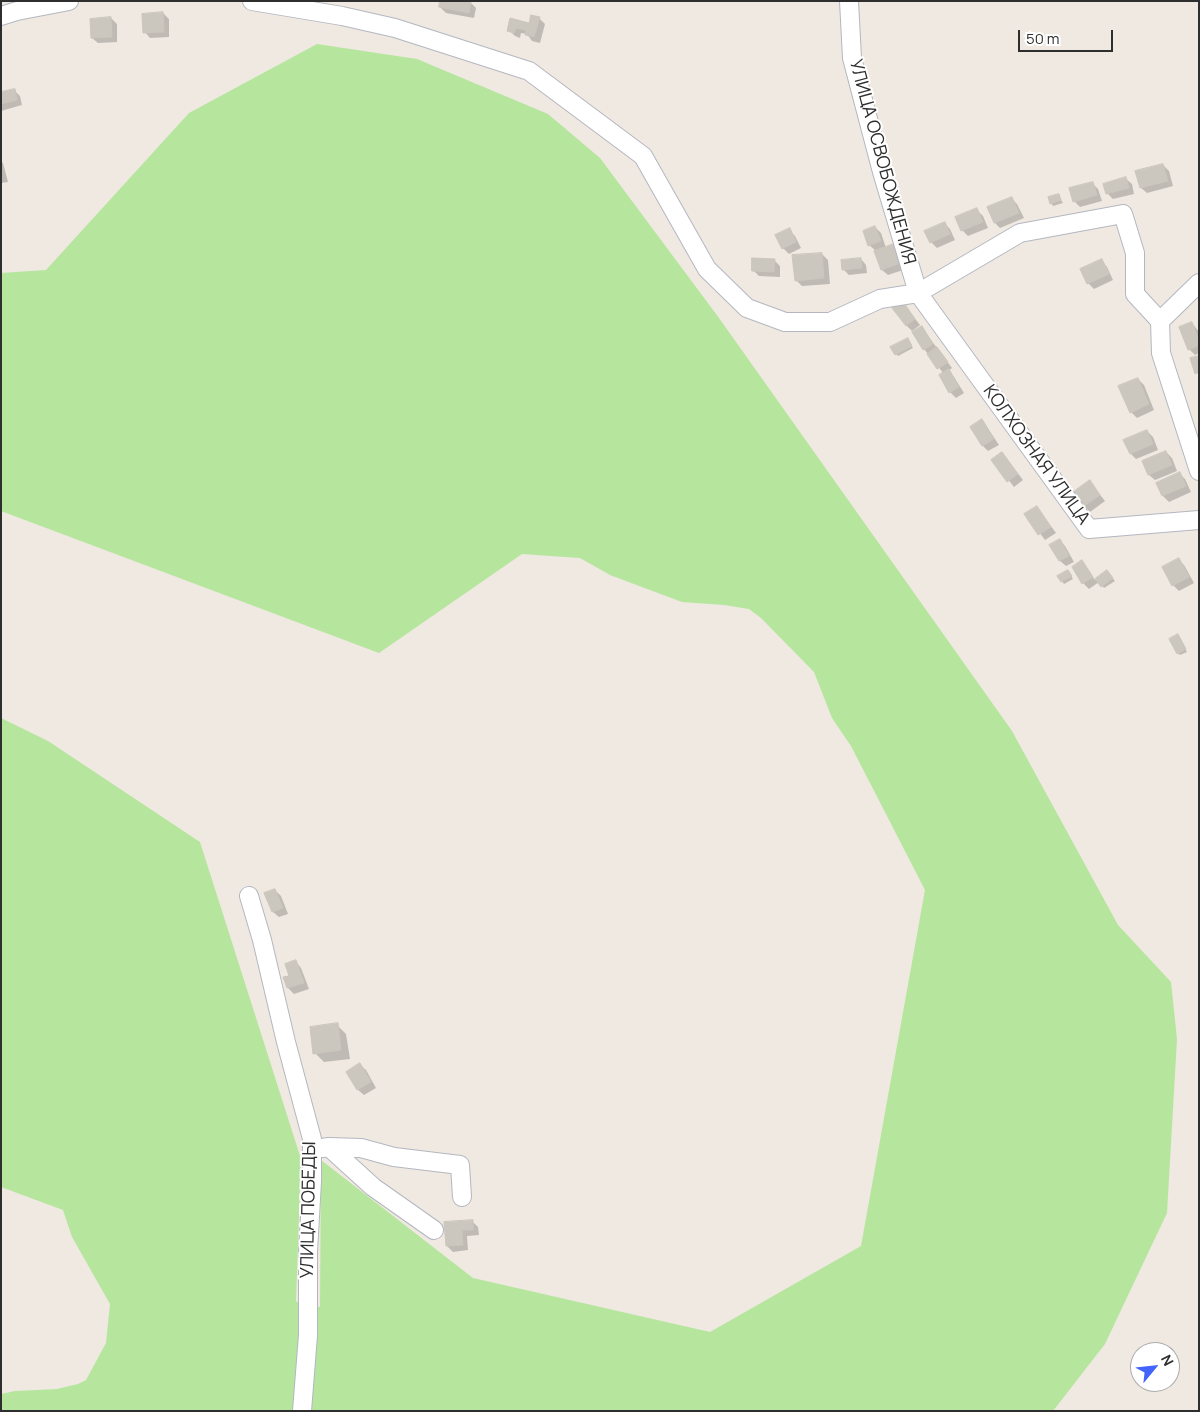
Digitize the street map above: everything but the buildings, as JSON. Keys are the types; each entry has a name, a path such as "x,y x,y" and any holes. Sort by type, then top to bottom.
{"street":[{"path":"1,16 16,11 69,1"},
{"name":"УЛИЦА ОСВОБОЖДЕНИЯ","path":"252,1 342,16 395,28 529,71 643,156 707,269 747,308 785,322 830,322 880,299 918,293 1020,233 1123,214 1135,254 1135,294 1160,321"},
{"name":"УЛИЦА ОСВОБОЖДЕНИЯ","path":"849,1 852,58 882,172 918,293"},
{"path":"1199,283 1160,321 1161,353 1199,471"},
{"name":"КОЛХОЗНАЯ УЛИЦА","path":"918,293 1089,529 1199,520"},
{"name":"УЛИЦА ПОБЕДЫ","path":"249,896 262,940 286,1042 312,1139 320,1148 312,1181 308,1252 308,1335 302,1411"},
{"path":"320,1148 361,1148 394,1157 460,1165 462,1197"},
{"path":"320,1148 434,1230"}],"green space":[{"path":"317,44 417,59 548,114 600,158 719,318 1012,731 1118,925 1171,982 1177,1039 1167,1213 1105,1344 1053,1411 1,1411 1,1394 15,1391 57,1389 86,1380 106,1343 110,1304 72,1237 63,1210 1,1187 1,718 48,741 200,842 301,1159 296,1301 302,1305 320,1307 321,1160 473,1278 710,1332 861,1246 925,890 851,746 832,718 814,672 761,618 749,609 682,602 610,575 580,558 522,554 379,653 1,511 1,273 46,270 189,113"}]}
